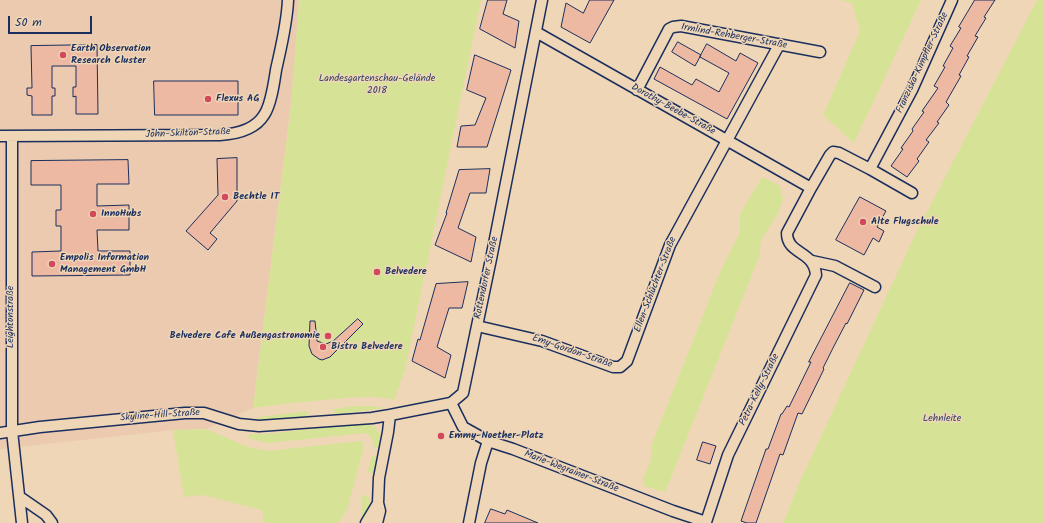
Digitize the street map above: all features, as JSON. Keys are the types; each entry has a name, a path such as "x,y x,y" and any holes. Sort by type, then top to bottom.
{"street":[{"name":"John-Skilton-Straße","path":"0,136 220,135 243,131 255,124 264,115 271,94 288,12 288,0"},
{"name":"Rottendorfer Straße","path":"451,403 463,393 478,326 542,0"},
{"name":"Franziska-Kimpfler-Straße","path":"870,169 912,90 952,0"},
{"name":"Irmlind-Rehberger-Straße","path":"637,90 669,30 673,26 681,26 820,52"},
{"name":"Dorothy-Beebe-Straße","path":"536,32 810,188"},
{"name":"Ellen-Schlüchter-Straße","path":"620,367 627,361 670,245 779,45"},
{"name":"Leightonstraße","path":"12,136 12,431 22,523"},
{"path":"875,287 835,266 812,261 790,244 787,240 787,233 810,188 833,152 839,153 912,192"},
{"name":"Petra-Kelly-Straße","path":"707,523 728,455 816,275 816,270 812,261"},
{"name":"Emy-Gordon-Straße","path":"478,326 542,341 612,367 620,367"},
{"path":"377,523 380,511 378,503 379,478 390,415 451,403"},
{"name":"Marie-Wegrainer-Straße","path":"451,403 463,427 488,441 513,449 707,523"},
{"name":"Skyline-Hill-Straße","path":"0,432 40,426 186,413 204,413 239,424 259,426 372,418 390,415"},
{"path":"469,523 481,462 488,441"},
{"path":"20,497 46,515 52,523"},
{"path":"366,523 378,503"}],"shaded area":[{"path":"0,0 299,0 291,105 253,408 206,429 173,430 0,449"}],"green space":[{"name":"Landesgartenschau-Gelände 2018","path":"299,0 481,0 405,370 394,400 380,397 358,397 253,408 291,105"},
{"path":"841,0 921,0 854,143 823,115 860,31 852,3"},
{"name":"Lehnleite","path":"1037,0 1044,0 1044,523 783,523 801,479 915,235"},
{"path":"762,177 780,186 783,200 777,215 761,240 759,257 666,490 664,492 644,486 643,479 651,459 652,444 720,272 740,232 740,214"},
{"path":"353,406 373,406 385,408 334,415 334,409"},
{"path":"307,411 308,418 264,421 256,420 259,417"},
{"path":"366,423 374,427 379,433 381,440 380,449 374,447 371,438 365,433 268,443 248,438 249,434 265,434"},
{"path":"206,429 248,447 268,451 360,441 363,442 363,450 347,510 338,523 264,523 262,510 203,495 184,497 173,430"},
{"path":"372,456 378,457 375,472 373,473 367,472"},
{"path":"362,495 370,498 370,506 365,523 360,523 362,514"}],"building":[{"path":"488,0 507,0 503,14 519,21 515,48 480,29"},
{"path":"590,0 614,0 590,43 561,27 566,3 583,13"},
{"path":"975,0 995,0 984,17 986,18 975,36 978,37 967,56 969,57 959,75 961,76 946,102 949,105 937,122 939,123 926,140 929,142 917,159 919,161 907,177 891,166 903,149 901,148 913,131 912,129 924,112 922,111 938,88 934,86 945,67 943,66 953,48 950,46"},
{"path":"678,42 701,55 695,66 672,52"},
{"path":"707,44 736,61 740,53 758,63 727,119 654,79 660,67 692,85 696,79 719,92 729,73 700,57"},
{"path":"97,45 98,114 76,114 76,96 73,97 73,87 76,87 76,66 52,66 52,88 55,88 55,96 52,96 52,115 32,115 32,96 27,95 27,88 32,88 31,46"},
{"path":"475,55 511,70 487,147 457,147 461,126 475,125 486,98 467,90"},
{"path":"154,81 238,81 238,115 155,115"},
{"path":"237,158 237,201 210,233 217,239 208,250 186,231 218,195 217,159"},
{"name":"InnoHubs","path":"128,160 129,184 97,184 97,206 129,205 129,230 97,230 98,251 130,251 130,275 32,276 32,252 61,251 61,226 56,226 56,210 61,210 61,185 31,185 31,161"},
{"path":"490,169 486,193 470,193 458,228 476,237 471,262 435,245 447,213 459,170"},
{"name":"Alte Flugschule","path":"860,197 886,211 877,227 884,231 879,242 873,238 864,255 836,240"},
{"path":"468,282 462,308 449,308 437,347 451,355 445,378 412,361 418,339 420,340 436,284"},
{"path":"850,283 864,290 823,368 824,369 802,414 798,413 783,455 780,454 756,523 741,521 766,449 768,449 781,414 787,406 789,407 811,362 809,362"},
{"path":"358,319 363,324 330,357 322,360 312,354 309,346 310,321 315,321 317,341 326,344 333,341"},
{"path":"703,442 716,446 710,464 697,460"},
{"path":"491,509 505,514 507,510 538,523 485,523"}],"place":[{"name":"Earth Observation Research Cluster","path":"63,55"},
{"name":"Flexus AG","path":"208,99"},
{"name":"Bechtle IT","path":"225,197"},
{"name":"InnoHubs","path":"93,214"},
{"name":"Alte Flugschule","path":"863,222"},
{"name":"Empolis Information Management GmbH","path":"52,264"},
{"name":"Belvedere","path":"377,272"},
{"name":"Belvedere Cafe Außengastronomie","path":"328,336"},
{"name":"Bistro Belvedere","path":"323,347"},
{"name":"Emmy-Noether-Platz","path":"441,436"}]}
